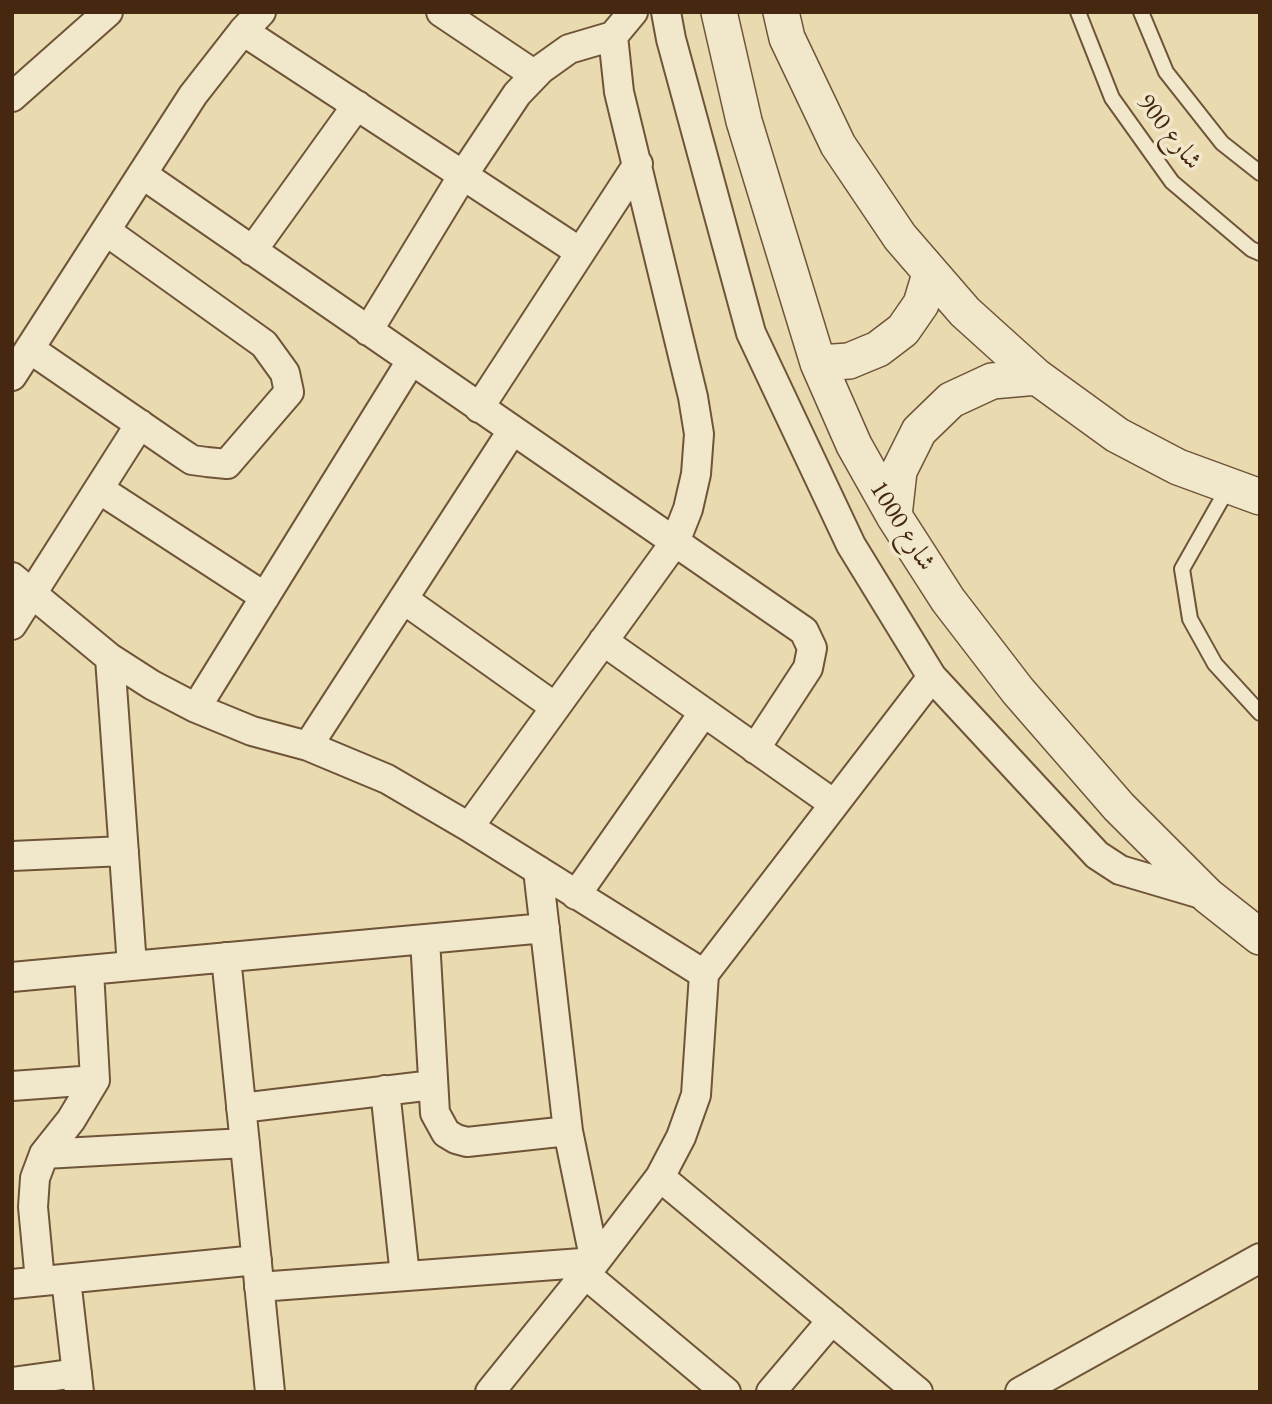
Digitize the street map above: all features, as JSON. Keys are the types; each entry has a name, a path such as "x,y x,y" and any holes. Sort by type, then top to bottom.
{"street":[{"path":"12,97 108,12"},
{"path":"441,12 535,75"},
{"path":"368,331 463,175 517,94 535,75 569,49 613,36 633,12"},
{"path":"666,12 751,333 851,545 932,677 1097,855 1120,870 1208,896"},
{"name":"شارع 1000","path":"719,12 744,121 818,363 854,445 894,516 948,600 1018,691 1119,807 1208,896 1260,937"},
{"path":"781,12 787,38 838,145 900,237 965,312 1037,377 1117,435 1178,467 1244,492"},
{"path":"12,376 193,95 252,22 357,106 580,252"},
{"path":"469,827 675,542 688,509 696,474 699,435 693,397 638,164 618,92 613,36"},
{"path":"252,251 357,106"},
{"path":"479,408 638,164"},
{"path":"142,174 804,631 812,648 808,668 755,749"},
{"path":"30,349 192,460 227,464 289,392 285,373 264,344 106,231"},
{"path":"818,363 849,361 878,349 895,337 921,304 930,274"},
{"path":"196,708 411,361"},
{"path":"894,516 899,471 919,431 927,423 951,400 992,381 1037,377"},
{"path":"12,625 23,584 99,489 140,424"},
{"path":"308,746 512,431"},
{"path":"99,489 265,597"},
{"path":"23,584 110,658 152,685 196,708 252,731 308,746 387,779 704,974"},
{"path":"403,599 555,706"},
{"path":"603,641 834,804"},
{"path":"110,658 132,966"},
{"path":"490,1392 660,1177 681,1137 696,1095 704,974 932,677"},
{"path":"576,895 704,712"},
{"path":"12,856 124,851"},
{"path":"538,870 568,1131 590,1268 726,1392"},
{"path":"12,977 545,928"},
{"path":"425,939 435,1113 446,1133 456,1139 478,1142 568,1131"},
{"path":"226,957 270,1392"},
{"path":"12,1382 78,1383 39,1281 33,1207 35,1178 44,1154 71,1120 95,1080 89,970"},
{"path":"12,1086 95,1080"},
{"path":"241,1108 433,1085"},
{"path":"385,1090 405,1276"},
{"path":"44,1154 245,1143"},
{"path":"660,1177 918,1392"},
{"path":"1020,1392 1260,1258"},
{"path":"39,1281 258,1274 405,1276 590,1268"},
{"path":"771,1392 832,1320"}],"lane":[{"name":"شارع 900","path":"1078,12 1112,98 1172,182 1251,249 1260,253"},
{"name":"شارع 900","path":"1141,12 1166,72 1222,144 1260,173"},
{"path":"1244,492 1182,569 1190,620 1215,664 1260,713"}]}
